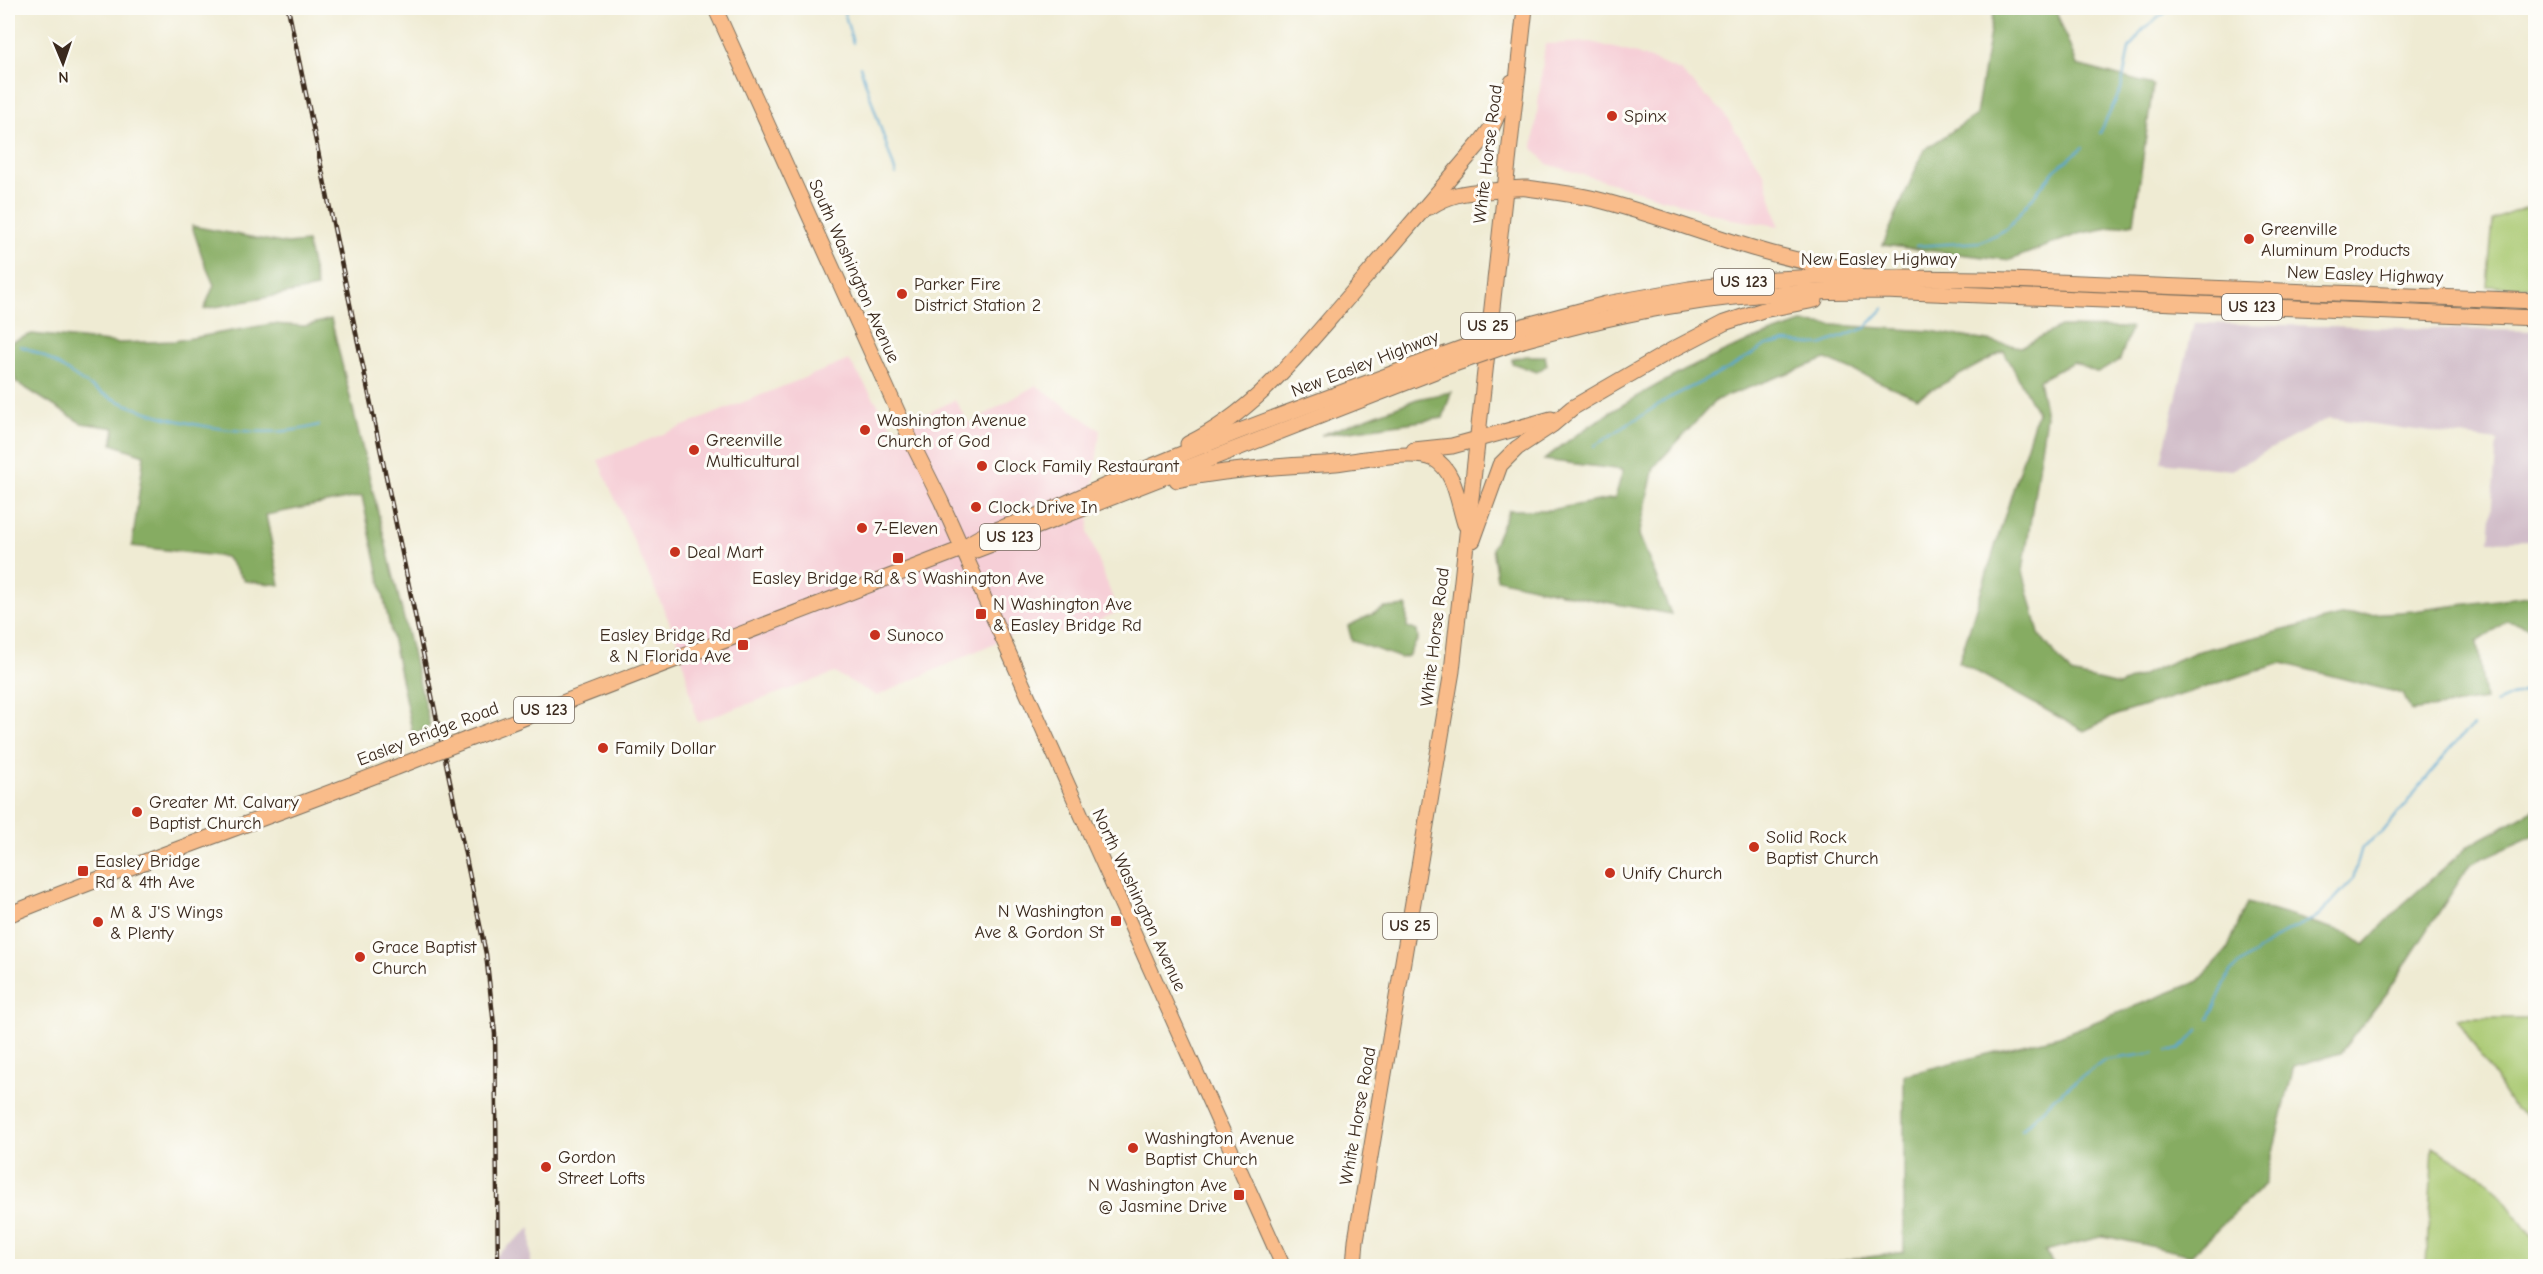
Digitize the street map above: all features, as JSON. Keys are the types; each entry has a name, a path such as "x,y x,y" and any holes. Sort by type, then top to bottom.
{"highway":[{"name":"White Horse Road","path":"1354,1266 1356,1240 1444,721 1465,566 1525,8"},
{"path":"1104,486 1125,473 1200,438 1251,403 1301,351 1414,222 1492,127 1518,68"},
{"path":"1414,222 1431,206 1452,196 1525,188 1596,199 1740,244 1827,266 1971,279"},
{"name":"New Easley Highway","path":"1052,515 1104,486 1606,304 1731,283 1822,277 1971,279 2535,301"},
{"name":"New Easley Highway","path":"1523,333 1731,297 1826,291 1884,291 2535,318"},
{"path":"2340,310 2342,294"},
{"path":"1465,566 1496,470 1512,452 1564,415 1689,341 1724,323 1763,310 1827,298 1968,296"},
{"name":"New Easley Highway","path":"1052,515 1125,494 1443,362"},
{"path":"1125,494 1193,477 1452,446 1535,425 1564,415"},
{"path":"1310,464 1415,455 1434,459 1450,476 1467,532"},
{"name":"Easley Bridge Road","path":"8,915 72,888 425,756 962,549 972,540 1052,515"}],"main road":[{"name":"South Washington Avenue","path":"715,8 962,549"},
{"name":"North Washington Avenue","path":"962,549 1283,1266"}],"shaded area":[{"path":"1591,42 1637,54 1680,71 1722,111 1764,173 1779,226 1732,219 1547,164 1533,148 1545,44"},
{"path":"2194,323 2535,331 2535,540 2489,541 2497,441 2329,418 2231,470 2161,462"},
{"path":"849,360 894,429 955,400 969,424 1036,385 1100,430 1088,533 1118,612 1064,635 1041,622 877,696 835,673 697,722 679,644 598,460"},
{"path":"531,1228 531,1266 483,1266"}],"green space":[{"path":"1994,8 2055,8 2077,65 2153,85 2134,223 2078,234 2010,260 1883,245 1924,150 1976,115"},
{"path":"2530,206 2533,220 2535,220 2535,288 2487,286 2493,220"},
{"path":"192,226 287,244 307,242 317,288 204,309 214,285"},
{"path":"331,319 430,726 413,735 362,496 266,515 280,585 245,581 226,557 132,546 144,455 112,444 115,428 81,423 16,382 8,346 8,343 32,334 119,343 175,341 271,324 305,326"},
{"path":"1802,323 1931,331 2021,347 2060,327 2131,328 2120,360 2098,373 2073,362 2039,380 2046,416 2023,571 2039,634 2071,674 2119,685 2195,652 2340,616 2413,611 2535,595 2535,628 2507,621 2477,642 2485,700 2411,711 2403,694 2282,663 2119,714 2084,731 1959,662 2037,413 2004,351 1917,398 1826,359 1716,400 1654,467 1639,535 1671,614 1497,579 1492,548 1509,510 1549,510 1615,498 1623,470 1544,460 1586,428 1660,384 1741,344"},
{"path":"1545,356 1547,365 1537,372 1512,363 1512,359"},
{"path":"1451,392 1443,418 1321,435 1417,399"},
{"path":"1407,606 1407,627 1417,631 1418,639 1408,656 1401,658 1352,641 1348,626 1385,608"},
{"path":"2535,809 2535,835 2470,864 2387,993 2340,1053 2294,1066 2265,1184 2191,1255 2104,1236 2045,1251 2054,1266 1806,1266 1904,1252 1904,1075 2059,1036 2199,981 2227,950 2247,903 2348,933 2364,945 2402,905 2470,845"},
{"path":"2457,1018 2535,1018 2535,1119 2514,1109"},
{"path":"2433,1147 2490,1181 2535,1241 2535,1266 2426,1266"}],"waterway":[{"path":"843,8 853,43"},
{"path":"2100,133 2121,89 2129,49 2144,28 2172,8"},
{"path":"860,66 896,174"},
{"path":"1916,246 1980,242 2007,229 2055,170 2082,148"},
{"path":"1594,446 1669,398 1724,371 1767,345 1786,342 1821,345 1865,328 1884,308"},
{"path":"20,346 41,355 100,392 123,403 177,420 207,426 267,432 319,425"},
{"path":"2495,703 2527,690"},
{"path":"2209,1019 2230,972 2278,936 2319,916 2353,879 2362,847 2382,833 2460,737 2473,726"},
{"path":"2168,1050 2179,1050 2199,1030"},
{"path":"2022,1130 2056,1096 2105,1060 2154,1053"}],"railway":[{"path":"288,8 486,954 495,1034 498,1266"}],"place":[{"name":"Spinx","path":"1612,116"},
{"name":"Greenville Aluminum Products","path":"2249,239"},
{"name":"Parker Fire District Station 2","path":"902,294"},
{"name":"Washington Avenue Church of God","path":"865,430"},
{"name":"Greenville Multicultural","path":"694,450"},
{"name":"Clock Family Restaurant","path":"982,466"},
{"name":"Clock Drive In","path":"976,507"},
{"name":"7-Eleven","path":"862,528"},
{"name":"Deal Mart","path":"675,552"},
{"name":"Easley Bridge Rd & S Washington Ave","path":"898,558"},
{"name":"N Washington Ave & Easley Bridge Rd","path":"981,614"},
{"name":"Sunoco","path":"875,635"},
{"name":"Easley Bridge Rd & N Florida Ave","path":"743,645"},
{"name":"Family Dollar","path":"603,748"},
{"name":"Greater Mt. Calvary Baptist Church","path":"137,812"},
{"name":"Solid Rock Baptist Church","path":"1754,847"},
{"name":"Easley Bridge Rd & 4th Ave","path":"83,871"},
{"name":"Unify Church","path":"1610,873"},
{"name":"N Washington Ave & Gordon St","path":"1116,921"},
{"name":"M & J'S Wings & Plenty","path":"98,922"},
{"name":"Grace Baptist Church","path":"360,957"},
{"name":"Washington Avenue Baptist Church","path":"1133,1148"},
{"name":"Gordon Street Lofts","path":"546,1167"},
{"name":"N Washington Ave @ Jasmine Drive","path":"1239,1195"}]}
